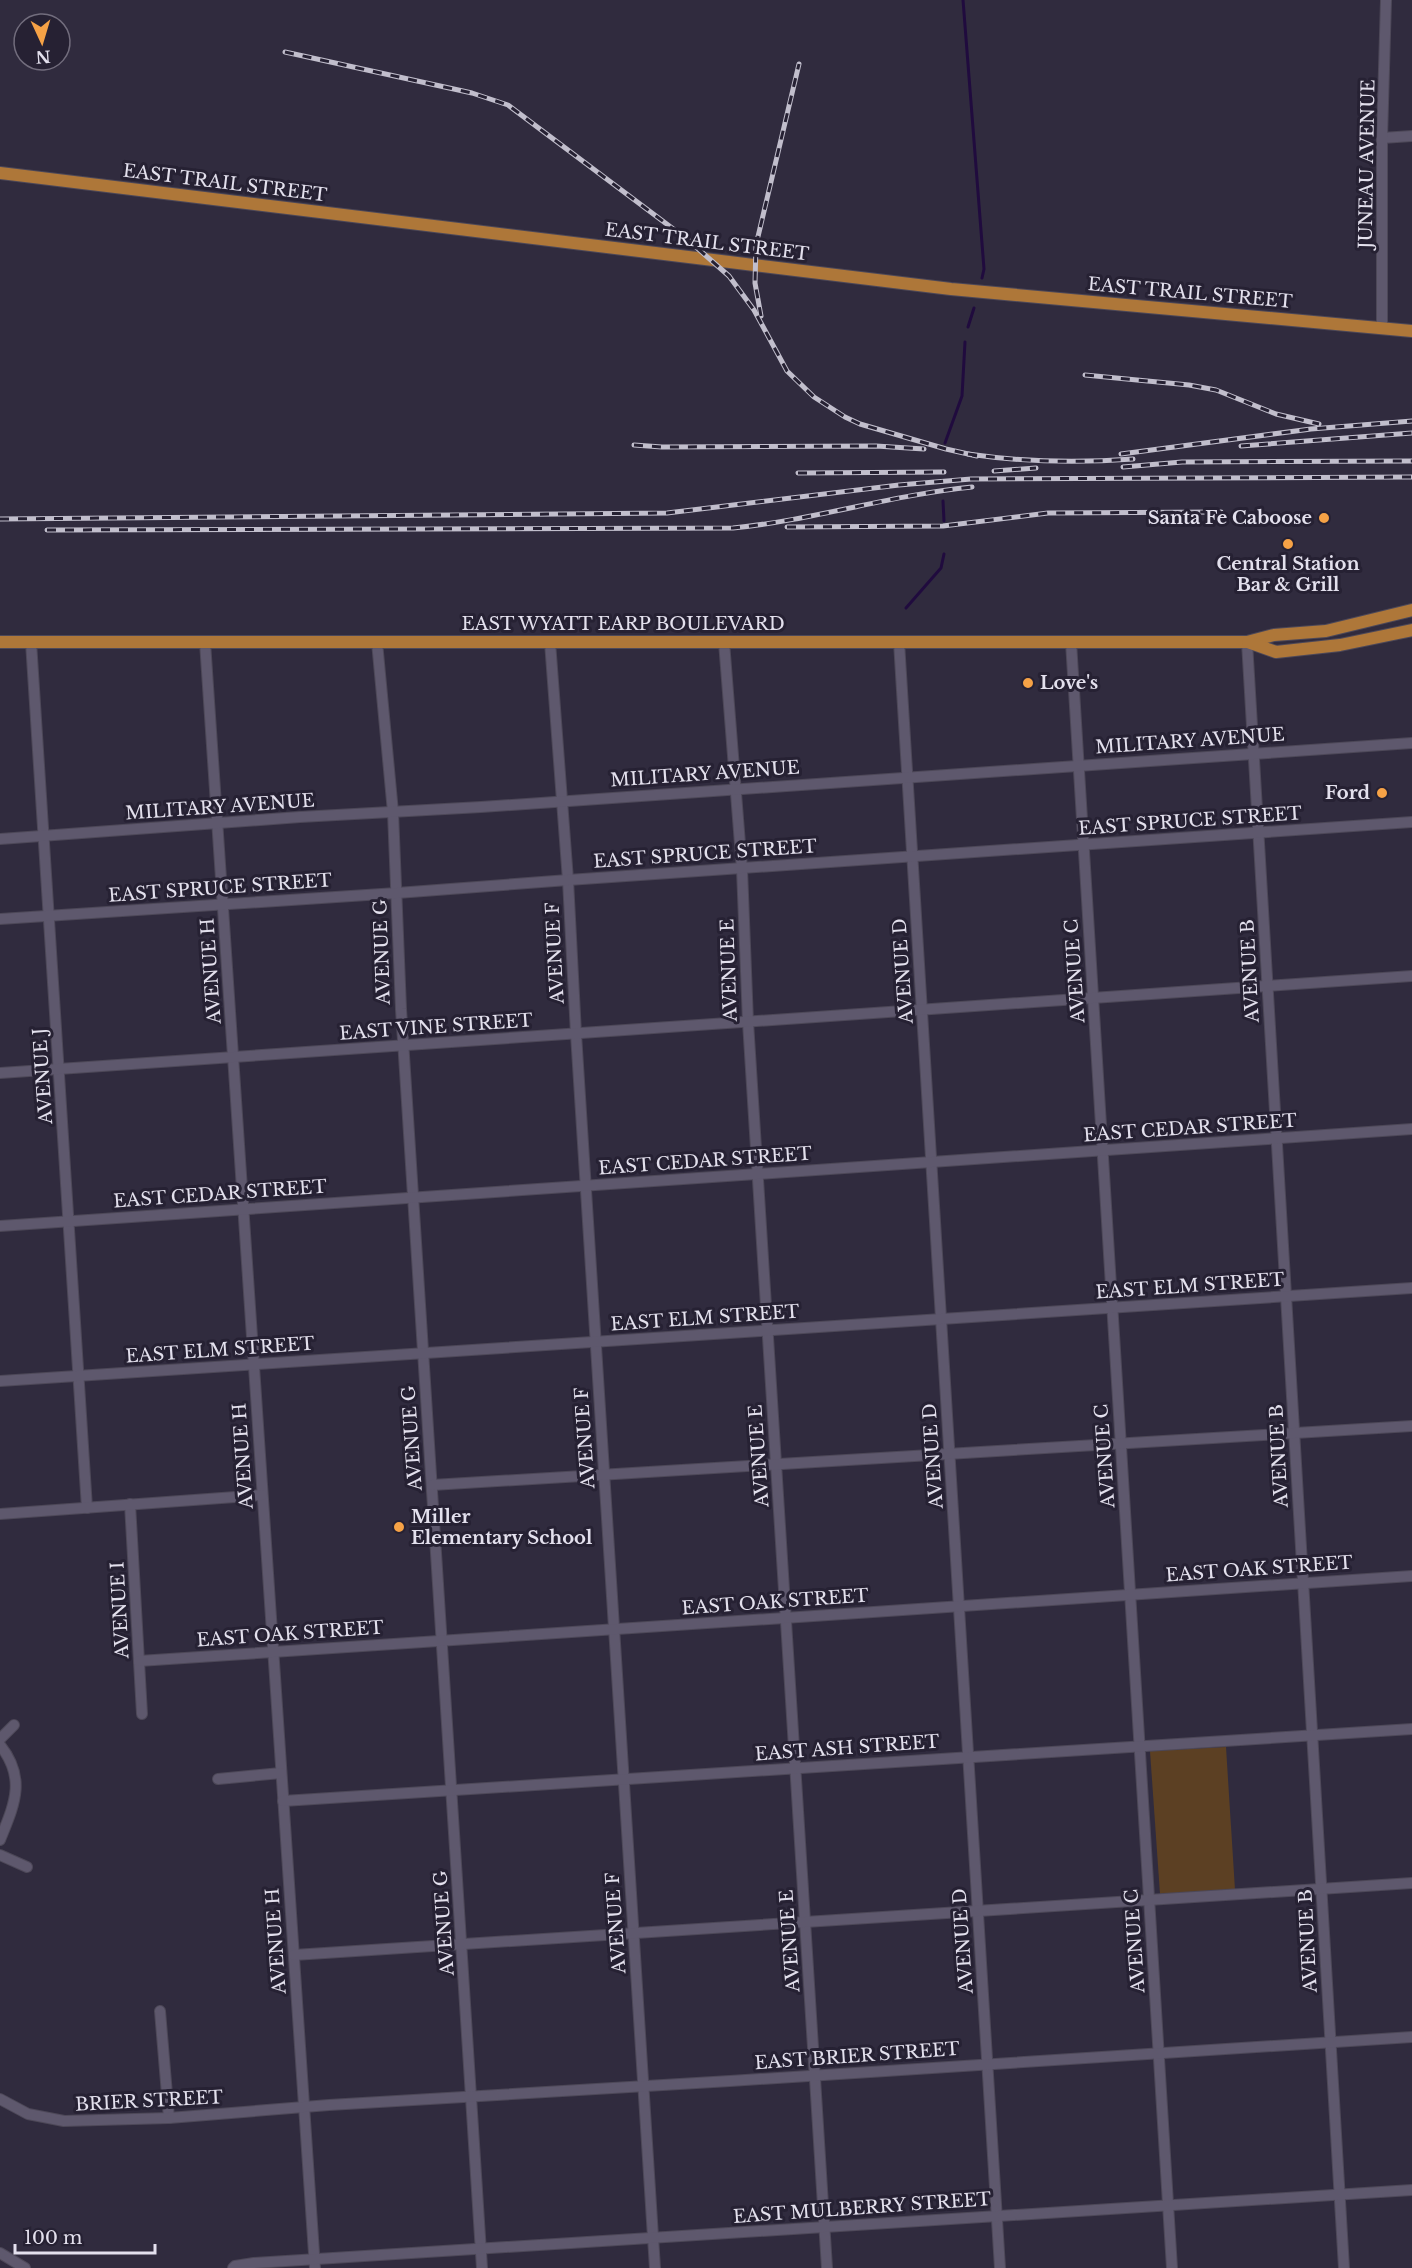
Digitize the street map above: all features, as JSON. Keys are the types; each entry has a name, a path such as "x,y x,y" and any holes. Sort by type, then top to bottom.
{"main road":[{"name":"EAST TRAIL STREET","path":"0,173 951,289 1412,331"},
{"name":"EAST WYATT EARP BOULEVARD","path":"0,642 1247,642 1274,635 1326,631 1412,610"},
{"name":"EAST WYATT EARP BOULEVARD","path":"1247,642 1276,652 1340,645 1412,630"}],"street":[{"name":"JUNEAU AVENUE","path":"1382,328 1382,138 1386,0"},
{"path":"1382,138 1412,136"},
{"name":"AVENUE J","path":"31,642 87,1508"},
{"name":"AVENUE H","path":"205,642 314,2264"},
{"name":"AVENUE G","path":"378,642 393,812 413,1197 482,2268"},
{"name":"AVENUE F","path":"550,642 563,801 585,1186 655,2268"},
{"name":"AVENUE E","path":"723,642 742,869 757,1174 827,2268"},
{"name":"AVENUE D","path":"899,642 1000,2268"},
{"name":"AVENUE C","path":"1071,642 1172,2268"},
{"name":"AVENUE B","path":"1247,642 1344,2268"},
{"name":"MILITARY AVENUE","path":"0,839 1412,743"},
{"name":"EAST SPRUCE STREET","path":"0,919 1412,822"},
{"name":"EAST VINE STREET","path":"0,1073 1412,976"},
{"name":"EAST CEDAR STREET","path":"0,1226 1412,1129"},
{"name":"EAST ELM STREET","path":"0,1381 1412,1288"},
{"path":"432,1485 1412,1426"},
{"path":"0,1514 262,1495"},
{"name":"AVENUE I","path":"130,1504 142,1714"},
{"name":"EAST OAK STREET","path":"139,1661 1412,1576"},
{"path":"0,1739 14,1725"},
{"name":"EAST ASH STREET","path":"283,1801 1412,1729"},
{"path":"0,1745 7,1754 16,1784 16,1800 0,1840"},
{"path":"218,1779 281,1773"},
{"path":"0,1855 27,1867"},
{"path":"294,1955 1412,1883"},
{"path":"160,2012 169,2118"},
{"name":"EAST BRIER STREET","path":"304,2107 1412,2037"},
{"name":"BRIER STREET","path":"0,2099 28,2114 64,2121 169,2118 304,2107"},
{"name":"EAST MULBERRY STREET","path":"233,2268 254,2263 314,2264 481,2249 1412,2190"},
{"path":"0,2253 25,2268"}],"shaded area":[{"path":"1226,1747 1235,1890 1160,1894 1150,1751"}],"waterway":[{"path":"963,0 984,269 982,278"},
{"path":"968,327 974,308"},
{"path":"945,443 962,396 965,342"},
{"path":"943,501 944,521"},
{"path":"906,608 941,568 944,554"}],"railway":[{"path":"285,52 472,93 508,105 688,240 729,276 754,310 787,371 814,397 860,424 977,456"},
{"path":"761,316 755,283 756,245 799,64"},
{"path":"1085,375 1189,385 1216,390 1276,414 1319,424"},
{"path":"1121,454 1311,429 1412,421"},
{"path":"1241,446 1412,433"},
{"path":"634,445 662,447 876,446 924,449"},
{"path":"968,454 1050,461 1133,459"},
{"path":"1123,467 1182,462 1412,461"},
{"path":"994,471 1036,468"},
{"path":"798,473 944,472"},
{"path":"0,519 667,513 899,485 971,479 1412,477"},
{"path":"47,530 733,528 972,487"},
{"path":"787,527 943,526 1048,513 1221,512"}],"place":[{"name":"Santa Fe Caboose","path":"1324,518"},
{"name":"Central Station Bar & Grill","path":"1288,544"},
{"name":"Love's","path":"1028,683"},
{"name":"Ford","path":"1382,793"},
{"name":"Miller Elementary School","path":"399,1527"}]}
